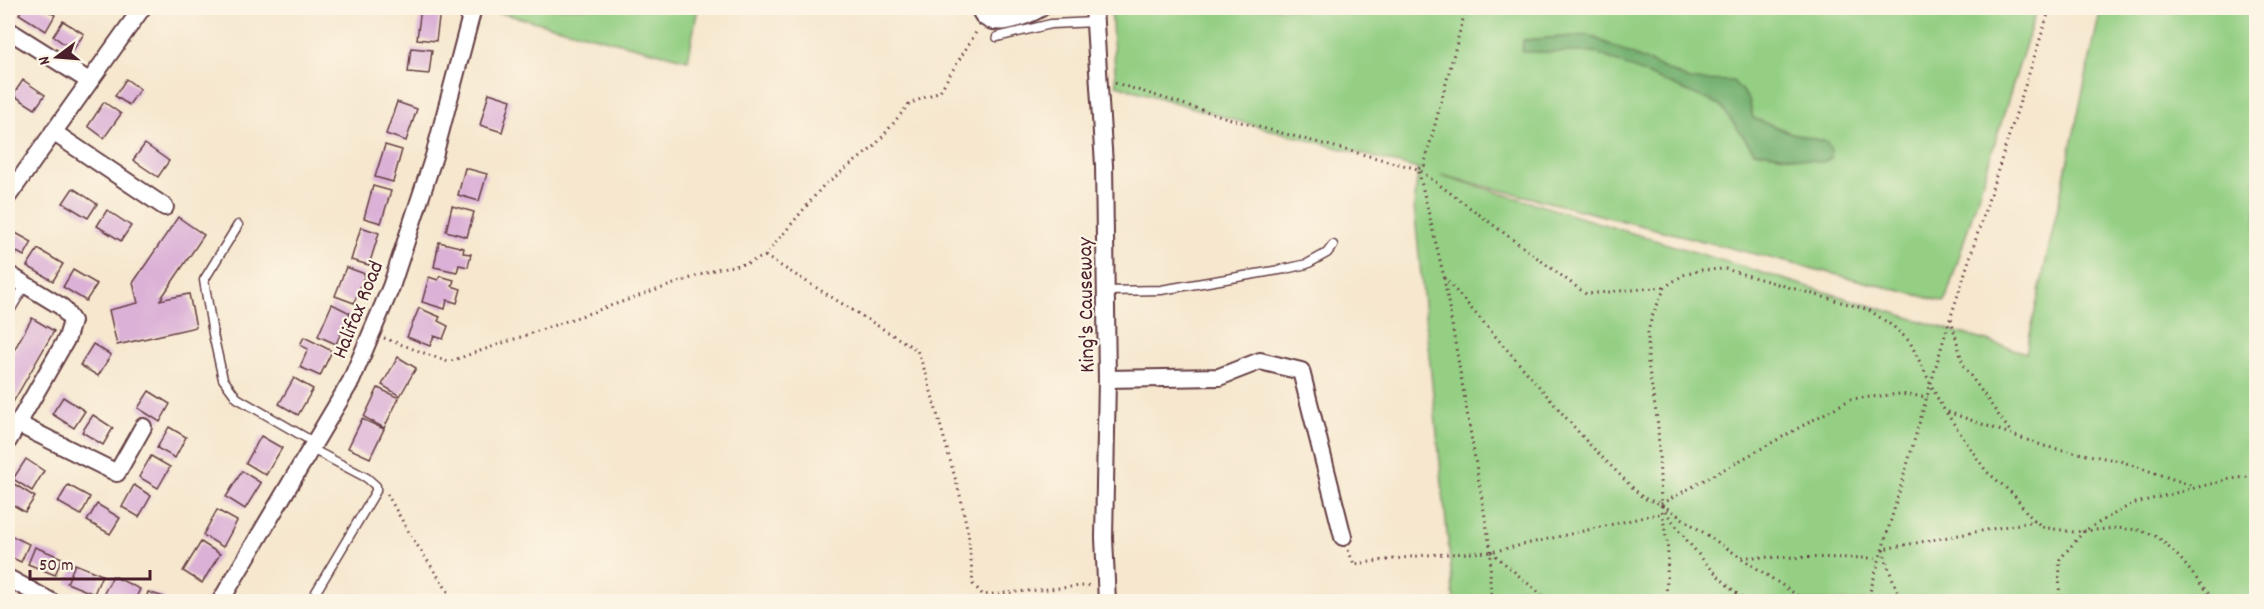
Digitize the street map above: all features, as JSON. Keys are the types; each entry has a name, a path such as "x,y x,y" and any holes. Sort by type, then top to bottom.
{"street":[{"path":"8,196 142,8"},
{"name":"Halifax Road","path":"220,602 351,381 391,287 434,156 473,8"},
{"path":"983,12 988,19 1004,22 1030,15 1041,8"},
{"name":"King's Causeway","path":"1095,15 1104,165 1107,379 1104,538 1107,602"},
{"path":"8,30 89,81"},
{"path":"53,132 165,207"},
{"path":"8,274 62,308 72,321 67,338 8,441"},
{"path":"1107,379 1219,377 1260,362 1301,371 1343,537"},
{"path":"18,424 117,473 143,427"},
{"path":"8,578 24,595 52,602"}],"lane":[{"path":"997,37 1095,15"},
{"path":"238,225 204,280 223,379 237,398 367,478 376,486 376,490 310,602"},
{"path":"1106,291 1161,290 1274,271 1307,264 1327,253 1333,245"},
{"path":"8,314 25,285"}],"path":[{"path":"1418,169 1424,166 1466,8"},
{"path":"1508,8 1548,8"},
{"path":"1867,602 1951,318 2050,8"},
{"path":"371,333 448,362 720,268 745,264 765,256 823,186 874,147 909,104 939,91 983,12"},
{"path":"1099,78 1244,123 1418,169 1586,294 1665,287 1683,275 1701,270 1725,268 1869,310 1894,327 1910,342 1946,412 1986,471 2014,495 2042,527 2084,531 2118,528 2139,530 2158,537 2180,558 2215,602"},
{"path":"1418,169 1444,278 1491,552 1492,602"},
{"path":"765,256 917,350 926,374 961,499 969,538 973,584 983,595 1106,584"},
{"path":"1444,278 1588,443 1644,498 1661,504 1807,602"},
{"path":"1665,287 1648,331 1648,364 1658,425 1661,504 1668,550 1666,602"},
{"path":"1951,318 1963,365 2013,435"},
{"path":"1661,504 1851,399 1899,394 1928,397"},
{"path":"1946,412 2047,447 2120,461 2194,487"},
{"path":"2058,602 2060,559 2084,531 2132,504 2194,487 2256,476"},
{"path":"376,486 387,494 411,536 455,602"},
{"path":"1661,504 1678,531 1747,602"},
{"path":"1343,537 1354,564 1426,555 1491,552 1662,513"},
{"path":"1882,549 2035,521"},
{"path":"1882,549 1902,602"},
{"path":"1491,552 1550,602"},
{"path":"1740,557 1880,558"}],"green space":[{"path":"497,8 698,8 688,60 496,12"},
{"path":"1111,8 2037,8 1945,302 1441,175 2026,353 2101,8 2256,8 2256,601 1454,601 1414,206 1418,169 1238,121 1116,85"},
{"path":"1588,35 1690,80 1733,81 1749,99 1753,118 1789,132 1827,142 1831,150 1831,158 1823,162 1754,151 1720,105 1594,52 1522,52 1523,40"}],"building":[{"path":"23,8 43,8 55,15 46,31 19,14"},
{"path":"421,8 440,11 436,41 417,39"},
{"path":"63,21 84,34 73,50 53,36"},
{"path":"411,48 432,50 429,74 408,72"},
{"path":"126,79 140,89 129,105 115,96"},
{"path":"23,80 45,95 35,109 13,95"},
{"path":"489,93 511,100 502,132 480,125"},
{"path":"104,102 121,114 104,138 88,126"},
{"path":"397,102 417,109 406,141 386,134"},
{"path":"145,144 169,161 158,177 133,160"},
{"path":"385,145 402,150 393,182 375,177"},
{"path":"465,168 487,174 479,201 458,195"},
{"path":"373,186 391,191 381,223 364,218"},
{"path":"73,188 97,204 88,218 63,203"},
{"path":"452,206 474,212 467,237 446,231"},
{"path":"107,210 131,226 121,241 97,226"},
{"path":"178,217 204,235 160,300 189,294 196,327 117,345 109,310 138,303 133,283"},
{"path":"361,227 379,233 369,265 351,260"},
{"path":"12,231 32,242 24,256 17,252 14,257 8,253 8,239"},
{"path":"439,242 464,248 463,253 471,254 468,267 459,265 457,272 434,267"},
{"path":"38,249 63,264 53,281 27,266"},
{"path":"346,267 365,274 354,303 335,296"},
{"path":"73,270 97,284 86,301 63,287"},
{"path":"440,276 454,280 452,286 461,289 457,303 447,300 445,309 422,302 429,277 438,280"},
{"path":"332,304 350,313 336,344 318,336"},
{"path":"419,308 440,317 438,321 448,326 443,339 434,336 430,346 407,337"},
{"path":"32,318 54,331 8,411 8,361"},
{"path":"304,337 332,351 320,376 300,367 308,349 300,345"},
{"path":"93,344 111,355 98,376 80,365"},
{"path":"398,357 416,368 400,396 382,385"},
{"path":"294,378 313,389 298,415 279,404"},
{"path":"378,388 399,398 384,428 364,417"},
{"path":"149,391 170,404 160,422 138,408"},
{"path":"63,397 85,411 74,428 52,414"},
{"path":"93,415 113,428 103,445 82,432"},
{"path":"362,419 384,429 370,458 348,448"},
{"path":"169,427 186,437 175,458 157,448"},
{"path":"261,436 282,448 266,475 246,463"},
{"path":"151,456 170,467 158,488 139,477"},
{"path":"26,459 44,471 32,491 13,479"},
{"path":"242,471 261,483 245,509 226,497"},
{"path":"11,482 35,497 25,512 8,502 8,488"},
{"path":"68,485 90,497 81,515 58,502"},
{"path":"134,485 151,496 139,517 122,507"},
{"path":"97,504 120,518 110,534 87,521"},
{"path":"217,510 237,521 223,547 203,535"},
{"path":"8,534 29,544 21,562 8,556"},
{"path":"201,542 220,554 202,583 183,571"},
{"path":"35,547 62,558 55,575 28,564"},
{"path":"75,564 102,575 94,594 67,583"},
{"path":"113,576 140,589 134,602 106,602 101,599"},
{"path":"148,592 164,597 163,602 145,602"}]}
